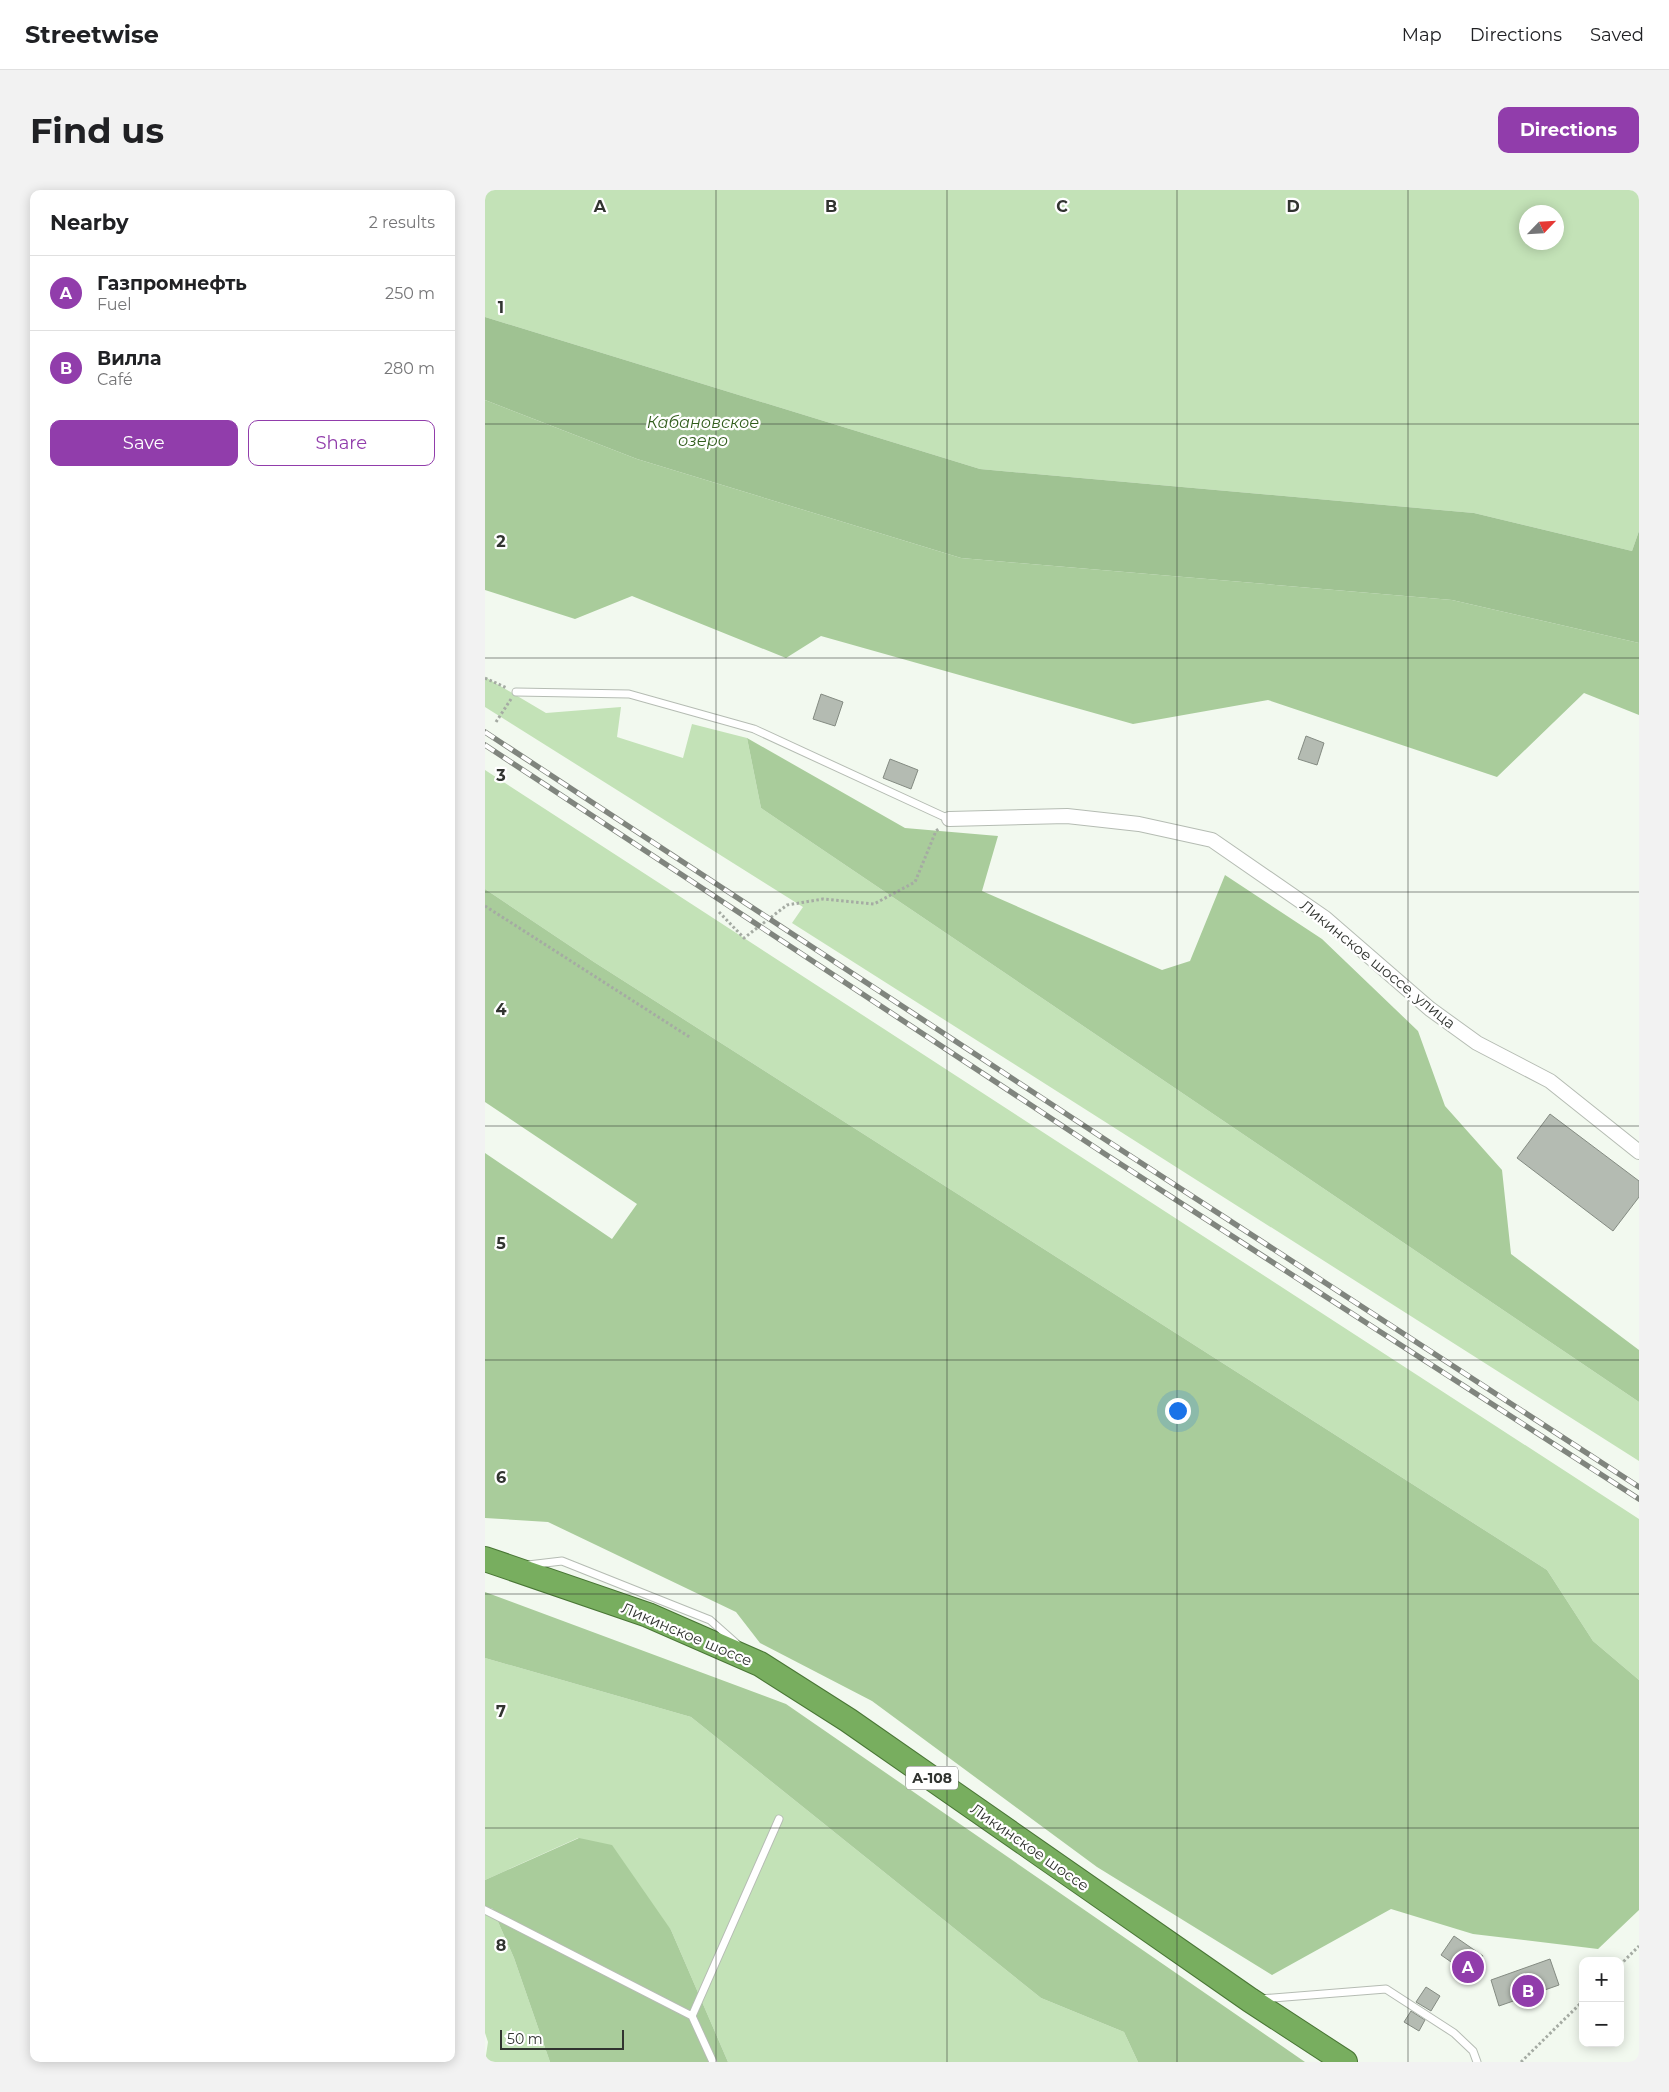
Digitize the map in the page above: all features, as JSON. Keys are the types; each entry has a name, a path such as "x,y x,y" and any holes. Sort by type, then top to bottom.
{"highway":[{"name":"Ликинское шоссе","path":"485,1559 648,1615 760,1664 848,1720 1250,2000 1345,2062"}],"street":[{"name":"Ликинское шоссе, улица","path":"949,819 1067,816 1139,824 1212,840 1325,918 1429,1009 1477,1043 1550,1081 1639,1152"}],"lane":[{"path":"516,692 629,694 754,729 949,819"},
{"path":"692,2016 779,1819"},
{"path":"485,1910 692,2016 713,2062"},
{"path":"1250,2000 1386,1989 1454,2033 1473,2051 1477,2062"}],"path":[{"path":"485,678 516,692 496,722"},
{"path":"719,912 744,938 787,905 823,898 874,904 915,882 936,831 949,819"},
{"path":"485,906 691,1038"},
{"path":"1624,1961 1639,1946"},
{"path":"1521,2062 1582,2002"}],"shaded area":[{"path":"485,190 1639,190 1639,531 1632,551 1474,513 980,469 485,317"},
{"path":"485,400 637,459 961,558 1452,600 1639,643 1639,715 1584,693 1497,777 1268,700 1133,724 821,636 786,658 632,596 575,619 485,590"},
{"path":"485,677 546,713 621,707 617,737 683,758 692,724 747,738 761,808 1639,1402 1639,1461 792,923 803,907 485,707"},
{"path":"747,738 905,828 998,836 982,891 1162,970 1190,961 1225,875 1322,939 1418,1031 1445,1106 1502,1170 1511,1254 1639,1350 1639,1402 761,808"},
{"path":"485,770 1639,1519 1639,1680 1593,1641 1547,1570 594,962 485,889"},
{"path":"485,889 594,962 1547,1570 1593,1641 1639,1680 1639,1910 1598,1949 1473,1934 1391,1909 1272,1975 1097,1867 872,1701 760,1643 736,1612 548,1522 485,1518 485,1153 612,1239 637,1204 485,1102"},
{"path":"485,1592 786,1704 1305,2062 1138,2062 1124,2032 1041,1998 691,1717 485,1658"},
{"path":"485,1658 691,1717 1041,1998 1124,2032 1138,2062 728,2062 671,1930 578,1838 485,1880"},
{"path":"579,1838 612,1845 671,1930 728,2062 550,2062 514,1958 492,1908 485,1911 485,1880"},
{"path":"492,1908 514,1958 550,2062 485,2062 488,2042 485,2033 485,1911"}],"water":[{"name":"Кабановское озеро","path":"485,317 980,469 1474,513 1632,551 1639,531 1639,643 1452,600 961,558 637,459 485,400"}],"building":[{"path":"821,694 843,702 835,726 813,719"},
{"path":"1306,736 1324,743 1317,765 1298,759"},
{"path":"890,759 918,770 911,789 883,778"},
{"path":"1550,1114 1639,1181 1639,1197 1613,1231 1517,1158"},
{"path":"1454,1936 1483,1956 1470,1975 1441,1955"},
{"path":"1550,1959 1559,1985 1499,2006 1491,1980"},
{"path":"1426,1987 1440,1996 1431,2011 1416,2002"},
{"path":"1411,2011 1425,2020 1419,2031 1404,2022"}],"railway":[{"path":"485,732 1639,1487"},
{"path":"485,745 1105,1154 1639,1499"}],"place":[{"name":"Газпромнефть","path":"1468,1967"},
{"name":"Вилла","path":"1528,1991"}]}
